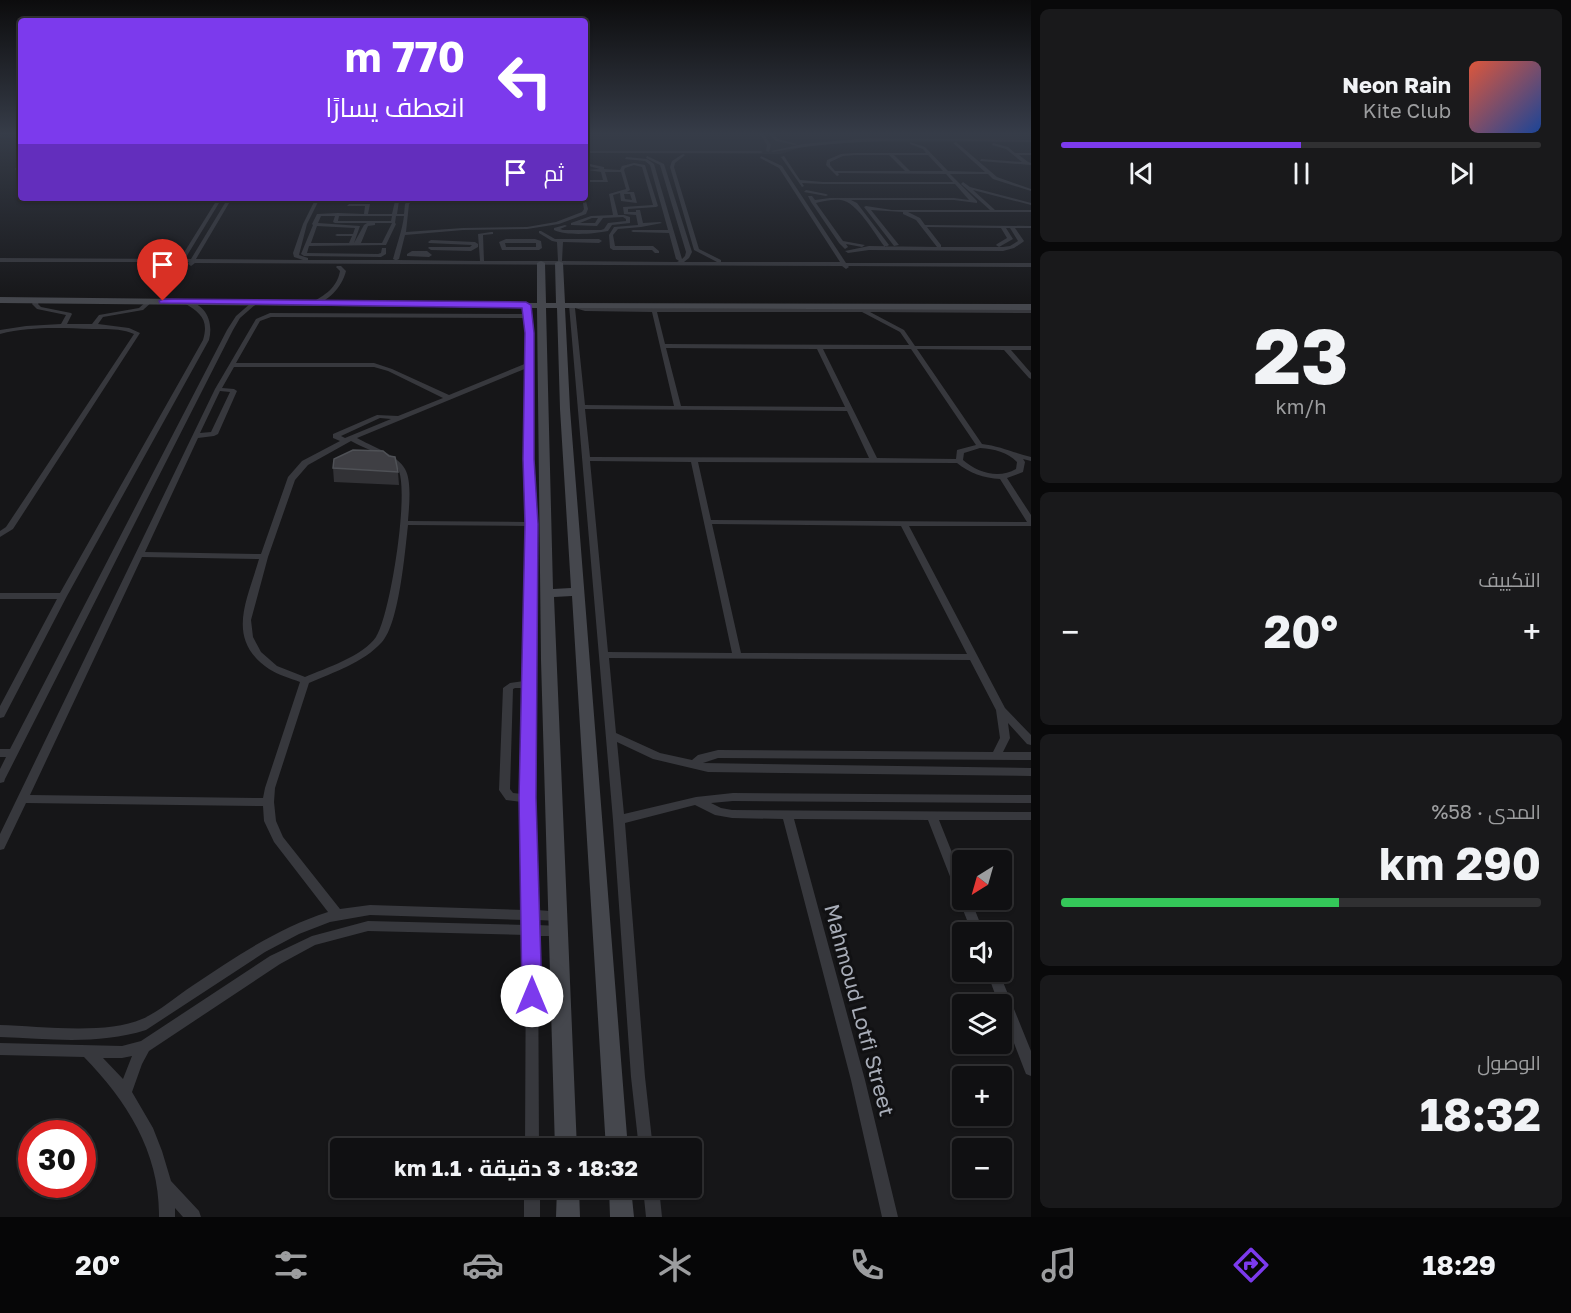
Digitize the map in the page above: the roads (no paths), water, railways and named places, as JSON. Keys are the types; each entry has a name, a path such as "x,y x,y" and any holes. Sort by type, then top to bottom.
{"street":[{"path":"616,216 611,192 628,190"},
{"path":"639,214 625,213 626,207 654,202 650,190"},
{"path":"659,190 680,261"},
{"path":"670,190 689,255 680,261"},
{"path":"679,190 697,250"},
{"path":"796,190 845,266"},
{"path":"805,190 859,266"},
{"path":"808,190 830,196 954,199 975,202"},
{"path":"962,190 985,212"},
{"path":"971,190 995,212"},
{"path":"978,190 1031,204"},
{"path":"855,204 904,197 966,194"},
{"path":"813,202 844,199 891,211 1031,213"},
{"path":"844,199 855,204 886,245"},
{"path":"180,264 218,201"},
{"path":"192,264 228,201"},
{"path":"316,201 305,224 296,256 311,259 396,260 482,257"},
{"path":"329,225 351,201"},
{"path":"338,214 335,222 393,222 397,201"},
{"path":"396,260 406,224 407,204 410,201"},
{"path":"403,234 544,226 584,213 585,201"},
{"path":"367,214 371,202"},
{"path":"865,203 872,216 896,245"},
{"path":"636,204 639,227"},
{"path":"349,205 368,205 367,214"},
{"path":"872,216 905,213 985,212"},
{"path":"905,213 918,219 939,246"},
{"path":"918,219 924,213"},
{"path":"384,249 383,254 374,256 309,255 314,225 320,215 406,215"},
{"path":"639,227 660,223 659,216 667,215"},
{"path":"549,236 559,230 573,224 591,217 627,217 628,222 608,225 573,224"},
{"path":"599,224 601,218"},
{"path":"310,245 376,246 386,243 394,224"},
{"path":"354,245 366,225 406,224"},
{"path":"314,225 358,227 354,245"},
{"path":"444,233 596,231 606,230 608,225"},
{"path":"333,245 341,226"},
{"path":"924,226 1031,227"},
{"path":"657,252 653,248 613,248 611,235 617,227 639,227 672,232"},
{"path":"841,242 939,246 1003,244 1010,239 1003,227"},
{"path":"848,251 868,248 971,249 991,252 1021,241 1012,227"},
{"path":"596,231 601,248"},
{"path":"541,232 552,239 599,241"},
{"path":"482,233 482,257"},
{"path":"502,233 504,249 533,249 539,263 532,308 528,365 531,524 527,798 532,915 532,1138"},
{"path":"337,235 355,235"},
{"path":"560,240 560,263 587,459 645,1138"},
{"path":"471,243 431,246 482,257 539,263"},
{"path":"374,256 376,246"},
{"path":"688,250 697,250 714,259 733,264"},
{"path":"991,252 997,264"},
{"path":"0,260 180,264"},
{"path":"192,264 339,267 680,261 845,266"},
{"path":"0,266 539,263 1031,265"},
{"path":"859,266 1031,269"},
{"path":"313,304 334,292 343,271 339,267"},
{"path":"0,300 532,308"},
{"path":"37,300 36,304 39,308 69,314 62,327"},
{"path":"93,327 101,316 141,309 150,301"},
{"path":"0,715 63,596 206,340 209,323 205,315 186,302"},
{"path":"0,779 234,324 253,304"},
{"path":"567,305 585,309 654,310 1031,311"},
{"path":"567,305 565,408 616,1138"},
{"path":"0,846 24,800 218,389 255,323 262,317 345,314 433,315 567,305 1031,306"},
{"path":"532,308 547,593 566,1138"},
{"path":"654,310 678,408"},
{"path":"861,310 902,331 980,446"},
{"path":"902,331 902,322 909,310"},
{"path":"0,333 20,327 127,327 137,333 9,529 0,535"},
{"path":"664,346 1031,348"},
{"path":"819,347 874,460"},
{"path":"1006,348 1031,377"},
{"path":"231,365 369,364 386,368 447,398"},
{"path":"305,681 274,668 257,654 248,637 246,620 264,557 291,479 297,471 316,456 348,440 396,418 528,365"},
{"path":"197,435 214,434 233,393 230,389 218,389"},
{"path":"581,407 849,409"},
{"path":"337,914 278,839 270,821 268,802 274,774 305,681 350,660 381,638 389,620 405,523 406,479 402,470 391,461 336,436 379,416 396,418"},
{"path":"959,460 960,452 980,446 997,448 1031,459"},
{"path":"1012,454 1021,462 1020,470"},
{"path":"587,459 959,460 976,472 1002,476 1031,467"},
{"path":"694,460 737,656"},
{"path":"1002,476 1031,522"},
{"path":"708,522 904,524 1031,522"},
{"path":"405,523 531,524"},
{"path":"904,524 1001,710 1031,741"},
{"path":"139,554 264,557"},
{"path":"547,593 579,592"},
{"path":"0,596 63,596"},
{"path":"603,655 972,657"},
{"path":"527,798 510,797 504,790 508,688 513,685 528,684"},
{"path":"996,756 1005,738 1001,710"},
{"path":"611,735 657,756 693,765 734,770 1031,772"},
{"path":"0,753 13,753"},
{"path":"693,765 702,758 718,754 1031,756"},
{"path":"619,820 696,801 733,797 1031,799"},
{"path":"24,800 268,802"},
{"path":"696,801 719,812 732,814 1031,816"},
{"name":"Mahmoud Lotfi Street","path":"787,814 858,1080 890,1217"},
{"path":"932,815 952,867"},
{"path":"0,1030 103,1034 146,1024 249,956 303,925 337,914 370,910 532,915 558,924"},
{"path":"0,1049 89,1053 122,1052 144,1047 296,948 312,941 368,927 532,931 558,924"},
{"path":"249,956 261,970"},
{"path":"997,982 1031,1069"},
{"path":"205,985 216,999"},
{"path":"125,1093 144,1047"},
{"path":"89,1053 125,1093 145,1130 166,1186 167,1217"},
{"path":"166,1186 193,1217"},
{"path":"532,1198 532,1217"},
{"path":"568,1198 568,1217"},
{"path":"621,1198 622,1217"},
{"path":"652,1198 654,1217"}]}
